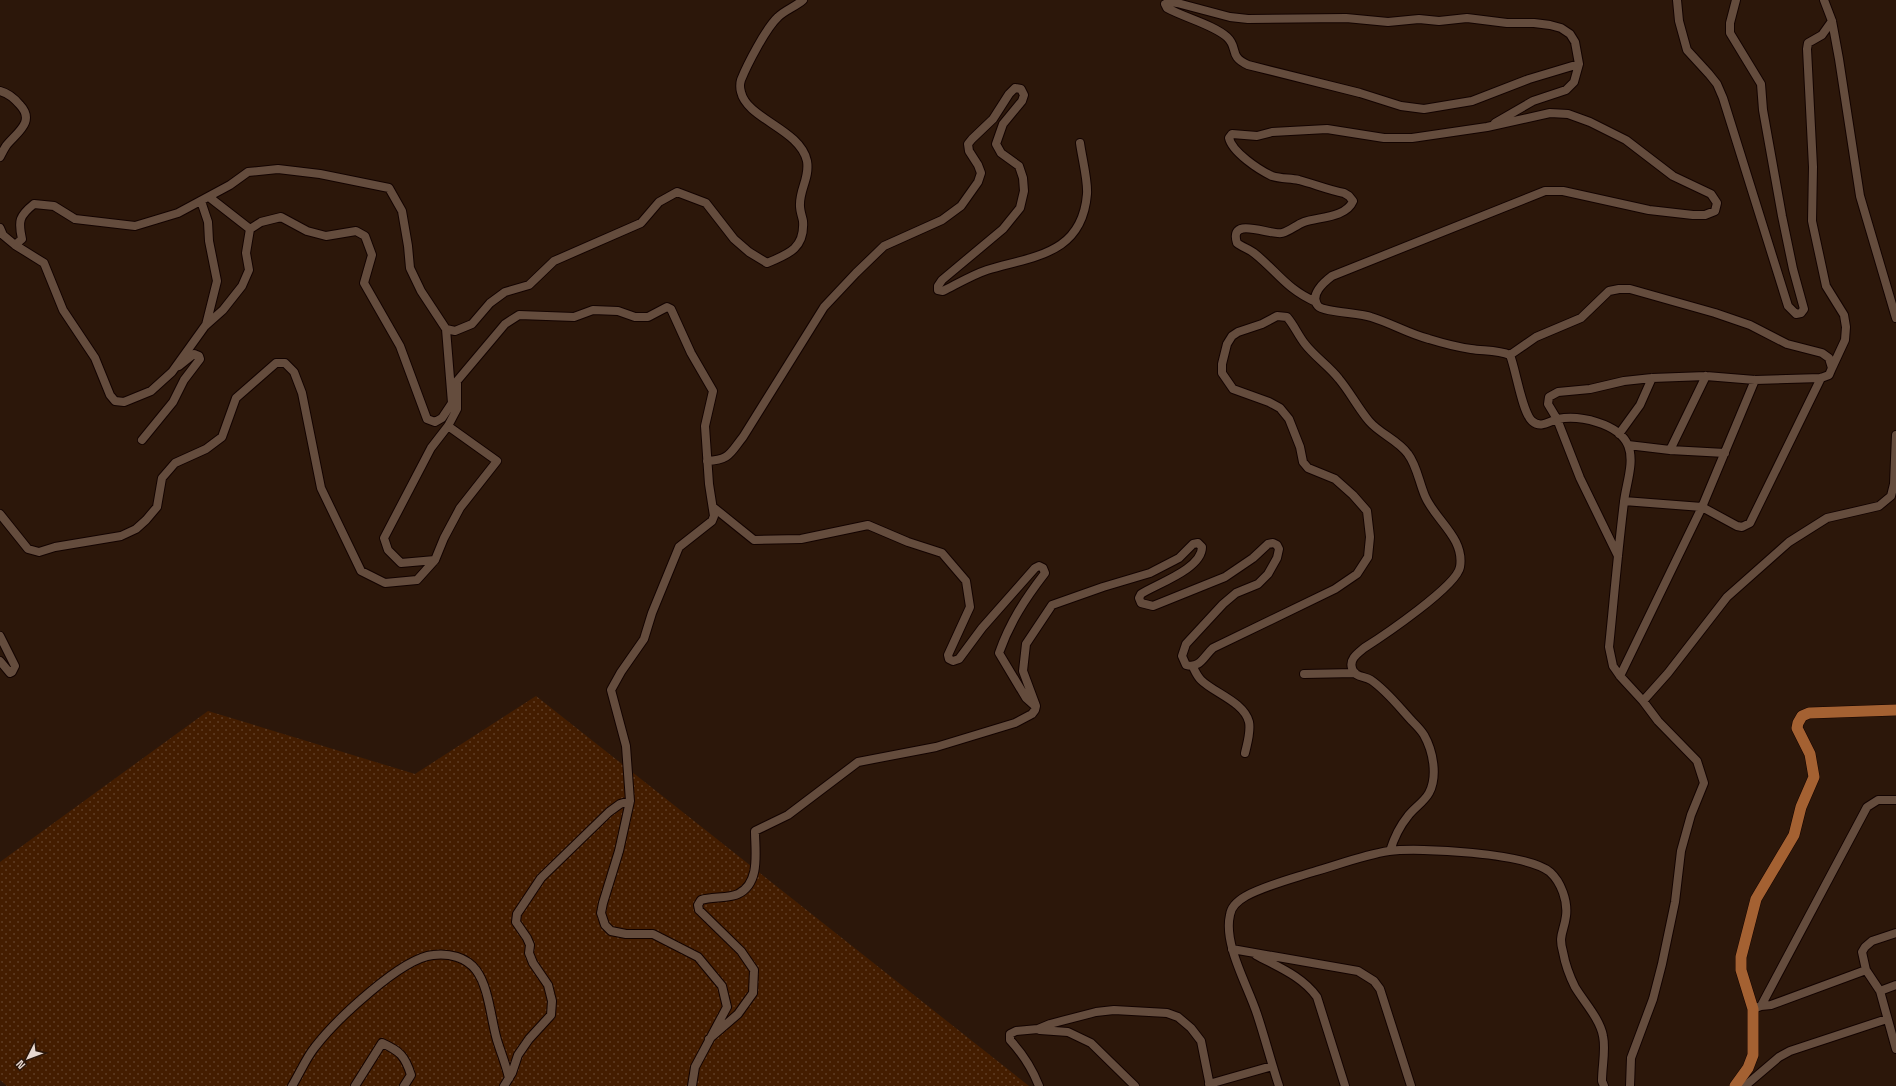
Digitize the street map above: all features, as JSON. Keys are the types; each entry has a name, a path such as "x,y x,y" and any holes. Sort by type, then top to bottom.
{"main road":[{"path":"1735,1086 1748,1068 1753,1055 1757,1008 1742,970 1741,957 1749,924 1756,900 1794,835 1801,807 1814,777 1810,754 1798,733 1798,723 1802,716 1809,713 1896,710"}],"street":[{"path":"446,329 455,331 472,324 490,303 505,292 529,284 554,261 641,223 659,202 677,192 706,204 734,239 749,252 767,263 786,255 795,249 803,231 800,203 808,171 807,160 793,140 783,130 746,104 741,93 740,82 766,33 776,18 803,0"},
{"path":"1677,0 1679,22 1687,50 1717,84 1723,98 1788,306 1796,314 1801,313 1804,309 1793,269 1782,216 1763,110 1761,84 1730,33 1730,23 1736,0"},
{"path":"1824,0 1832,22 1860,196 1896,318"},
{"path":"1487,127 1533,101 1566,90 1574,82 1578,64 1575,42 1570,34 1561,28 1550,25 1534,23 1507,23 1467,18 1439,21 1419,19 1388,22 1346,18 1248,19 1230,17 1177,3 1171,2 1166,4 1167,8 1227,37 1233,46 1234,54 1239,61 1248,65 1360,93 1401,106 1424,109 1472,101 1529,79 1578,64"},
{"path":"1618,557 1580,478 1557,419 1548,404 1549,397 1558,392 1590,390 1624,381 1652,378 1706,376 1755,380 1821,378 1829,375 1845,340 1846,327 1844,315 1826,286 1812,221 1813,167 1807,49 1808,43 1822,35 1832,22"},
{"path":"707,461 721,460 729,455 743,437 824,307 856,273 884,246 942,220 961,206 978,182 981,173 969,151 968,144 993,119 1009,94 1015,88 1021,89 1024,95 1022,101 1003,124 996,144 1001,153 1019,166 1023,178 1024,191 1020,208 1003,229 942,280 938,286 938,290 943,291 985,271 1040,257 1070,239 1082,217 1087,194 1080,143"},
{"path":"0,91 16,100 25,110 26,119 22,129 6,146 0,157"},
{"path":"1316,302 1317,292 1322,283 1332,276 1545,191 1563,191 1649,210 1693,215 1705,215 1715,211 1717,203 1711,194 1673,176 1626,140 1590,122 1568,114 1550,113 1487,127 1412,138 1384,138 1327,129 1272,132 1257,136 1232,134 1229,138 1230,143 1235,150 1265,172 1280,178 1299,180 1344,193 1349,196 1352,201 1347,209 1323,218 1302,223 1281,233 1271,233 1253,228 1244,228 1238,232 1236,238 1237,243 1252,252 1286,285 1316,302 1323,309 1371,316 1429,340 1471,349 1510,355 1536,337 1581,318 1609,291 1630,289 1715,313 1750,325 1787,344 1822,354 1829,358 1832,368"},
{"path":"15,245 22,239 19,225 23,213 34,204 54,206 75,218 134,226 178,213 230,185 248,172 278,169 320,174 389,188 402,211 410,268 421,291 446,329 457,409 448,426 431,448 384,538 388,550 402,563 435,560"},
{"path":"205,199 250,229"},
{"path":"205,199 209,241 217,281 205,326"},
{"path":"172,372 205,326 223,310 242,286 249,270 246,253 250,229 261,222 281,217 307,231 326,236 356,231 365,236 372,255 364,283 400,346 427,418 435,422 442,418 452,403 454,381 505,324 519,315 574,317 593,310 618,311 634,317 648,316 667,307 671,310 691,353 713,392 705,426 709,484 714,516 712,521 679,547 652,613 644,639 621,672 611,690 626,746 630,801 619,851 603,903 602,913 605,925 611,931 626,934 653,934 698,957 722,986 727,1007 695,1066 692,1086"},
{"path":"0,228 3,235 15,245 44,263 63,310 95,358 110,395 115,401 124,402 151,391 194,354 199,356 200,359 184,380 173,402 142,440"},
{"path":"1193,667 1199,664 1204,656 1213,648 1335,589 1357,574 1368,557 1370,537 1367,511 1354,495 1335,479 1308,468 1303,462 1300,447 1289,419 1280,408 1269,402 1233,389 1222,373 1222,364 1227,344 1232,336 1245,328 1282,315 1287,316 1311,351 1342,383 1370,422 1408,453 1413,461 1425,496 1438,518 1458,544 1461,556 1460,568 1440,593 1354,656 1351,663 1355,673"},
{"path":"1510,355 1514,364 1526,411 1532,421 1539,424 1549,424 1557,419 1592,420 1607,426 1619,434 1628,445 1631,460 1624,501 1609,647 1613,666 1620,676 1643,700 1658,721 1697,761 1704,782 1691,815 1681,851 1675,902 1662,964 1653,999 1631,1058 1630,1086"},
{"path":"0,514 28,549 39,552 55,547 121,536 136,529 157,506 162,478 175,464 206,449 222,437 236,398 276,363 285,363 294,372 302,393 321,488 361,571 385,583 417,580 435,560 444,538 460,508 497,461 448,426"},
{"path":"1670,450 1706,376"},
{"path":"1619,434 1640,405 1652,378"},
{"path":"1624,501 1702,507 1737,526 1750,523 1821,378"},
{"path":"1620,676 1702,507 1755,380"},
{"path":"1643,700 1668,673 1727,597 1790,542 1827,518 1879,506 1891,496 1894,484 1896,435"},
{"path":"1628,445 1670,450 1725,453"},
{"path":"713,507 754,540 801,539 868,525 908,542 942,553 966,581 970,607 948,655 949,659 953,662 959,659 982,628 1035,568 1039,566 1043,568 1045,573 1007,630 999,654 1026,698 1036,706"},
{"path":"709,1039 738,1014 753,993 754,970 741,951 699,910 698,905 701,900 711,897 738,894 746,887 754,876 756,852 755,831 788,815 858,762 936,747 1015,723 1032,714 1036,706 1023,671 1026,644 1052,605 1103,587 1150,574 1179,558 1193,544 1198,544 1202,547 1202,553 1198,558 1171,579 1141,594 1139,598 1141,603 1153,606 1225,577 1253,558 1268,544 1276,544 1279,549 1277,558 1268,574 1258,584 1236,593 1223,604 1186,644 1182,656 1186,665 1193,667 1202,681 1226,695 1245,714 1249,722 1246,753"},
{"path":"0,636 15,666 12,672 10,673 0,661"},
{"path":"1304,674 1355,673 1369,679 1379,686 1424,734 1433,761 1433,782 1428,794 1408,816 1395,835 1390,851"},
{"path":"1757,1008 1867,807 1878,800 1896,800"},
{"path":"504,1086 509,1078 518,1055 529,1039 551,1015 552,1001 548,985 533,963 529,953 530,945 516,922 517,914 541,878 609,812 620,804 630,801"},
{"path":"1278,1086 1258,1014 1232,949 1229,930 1230,914 1234,905 1246,896 1277,884 1370,855 1390,851 1417,850 1462,852 1521,859 1549,872 1560,886 1566,905 1566,916 1560,938 1562,952 1574,985 1603,1034 1604,1046 1602,1081 1604,1086"},
{"path":"1896,934 1872,941 1864,946 1862,952 1866,970 1880,991 1896,1049"},
{"path":"1232,949 1358,971 1374,981 1380,989 1411,1086"},
{"path":"1251,952 1300,979 1310,987 1317,997 1345,1086"},
{"path":"292,1086 315,1047 341,1018 391,974 432,954 450,955 465,959 477,971 484,986 509,1078"},
{"path":"1757,1008 1771,1005 1866,970"},
{"path":"1880,991 1896,985"},
{"path":"1038,1029 1050,1024 1096,1012 1114,1010 1167,1013 1178,1017 1202,1040 1210,1085 1272,1066"},
{"path":"1745,1086 1779,1057 1790,1051 1887,1019"},
{"path":"1039,1086 1025,1059 1010,1040 1010,1034 1016,1031 1038,1029 1068,1032 1091,1043 1135,1086"},
{"path":"355,1086 382,1043 397,1049 404,1060 410,1075 408,1084"}],"shaded area":[{"path":"536,696 1029,1086 7,1086 0,1080 0,862 208,711 415,774"}]}
